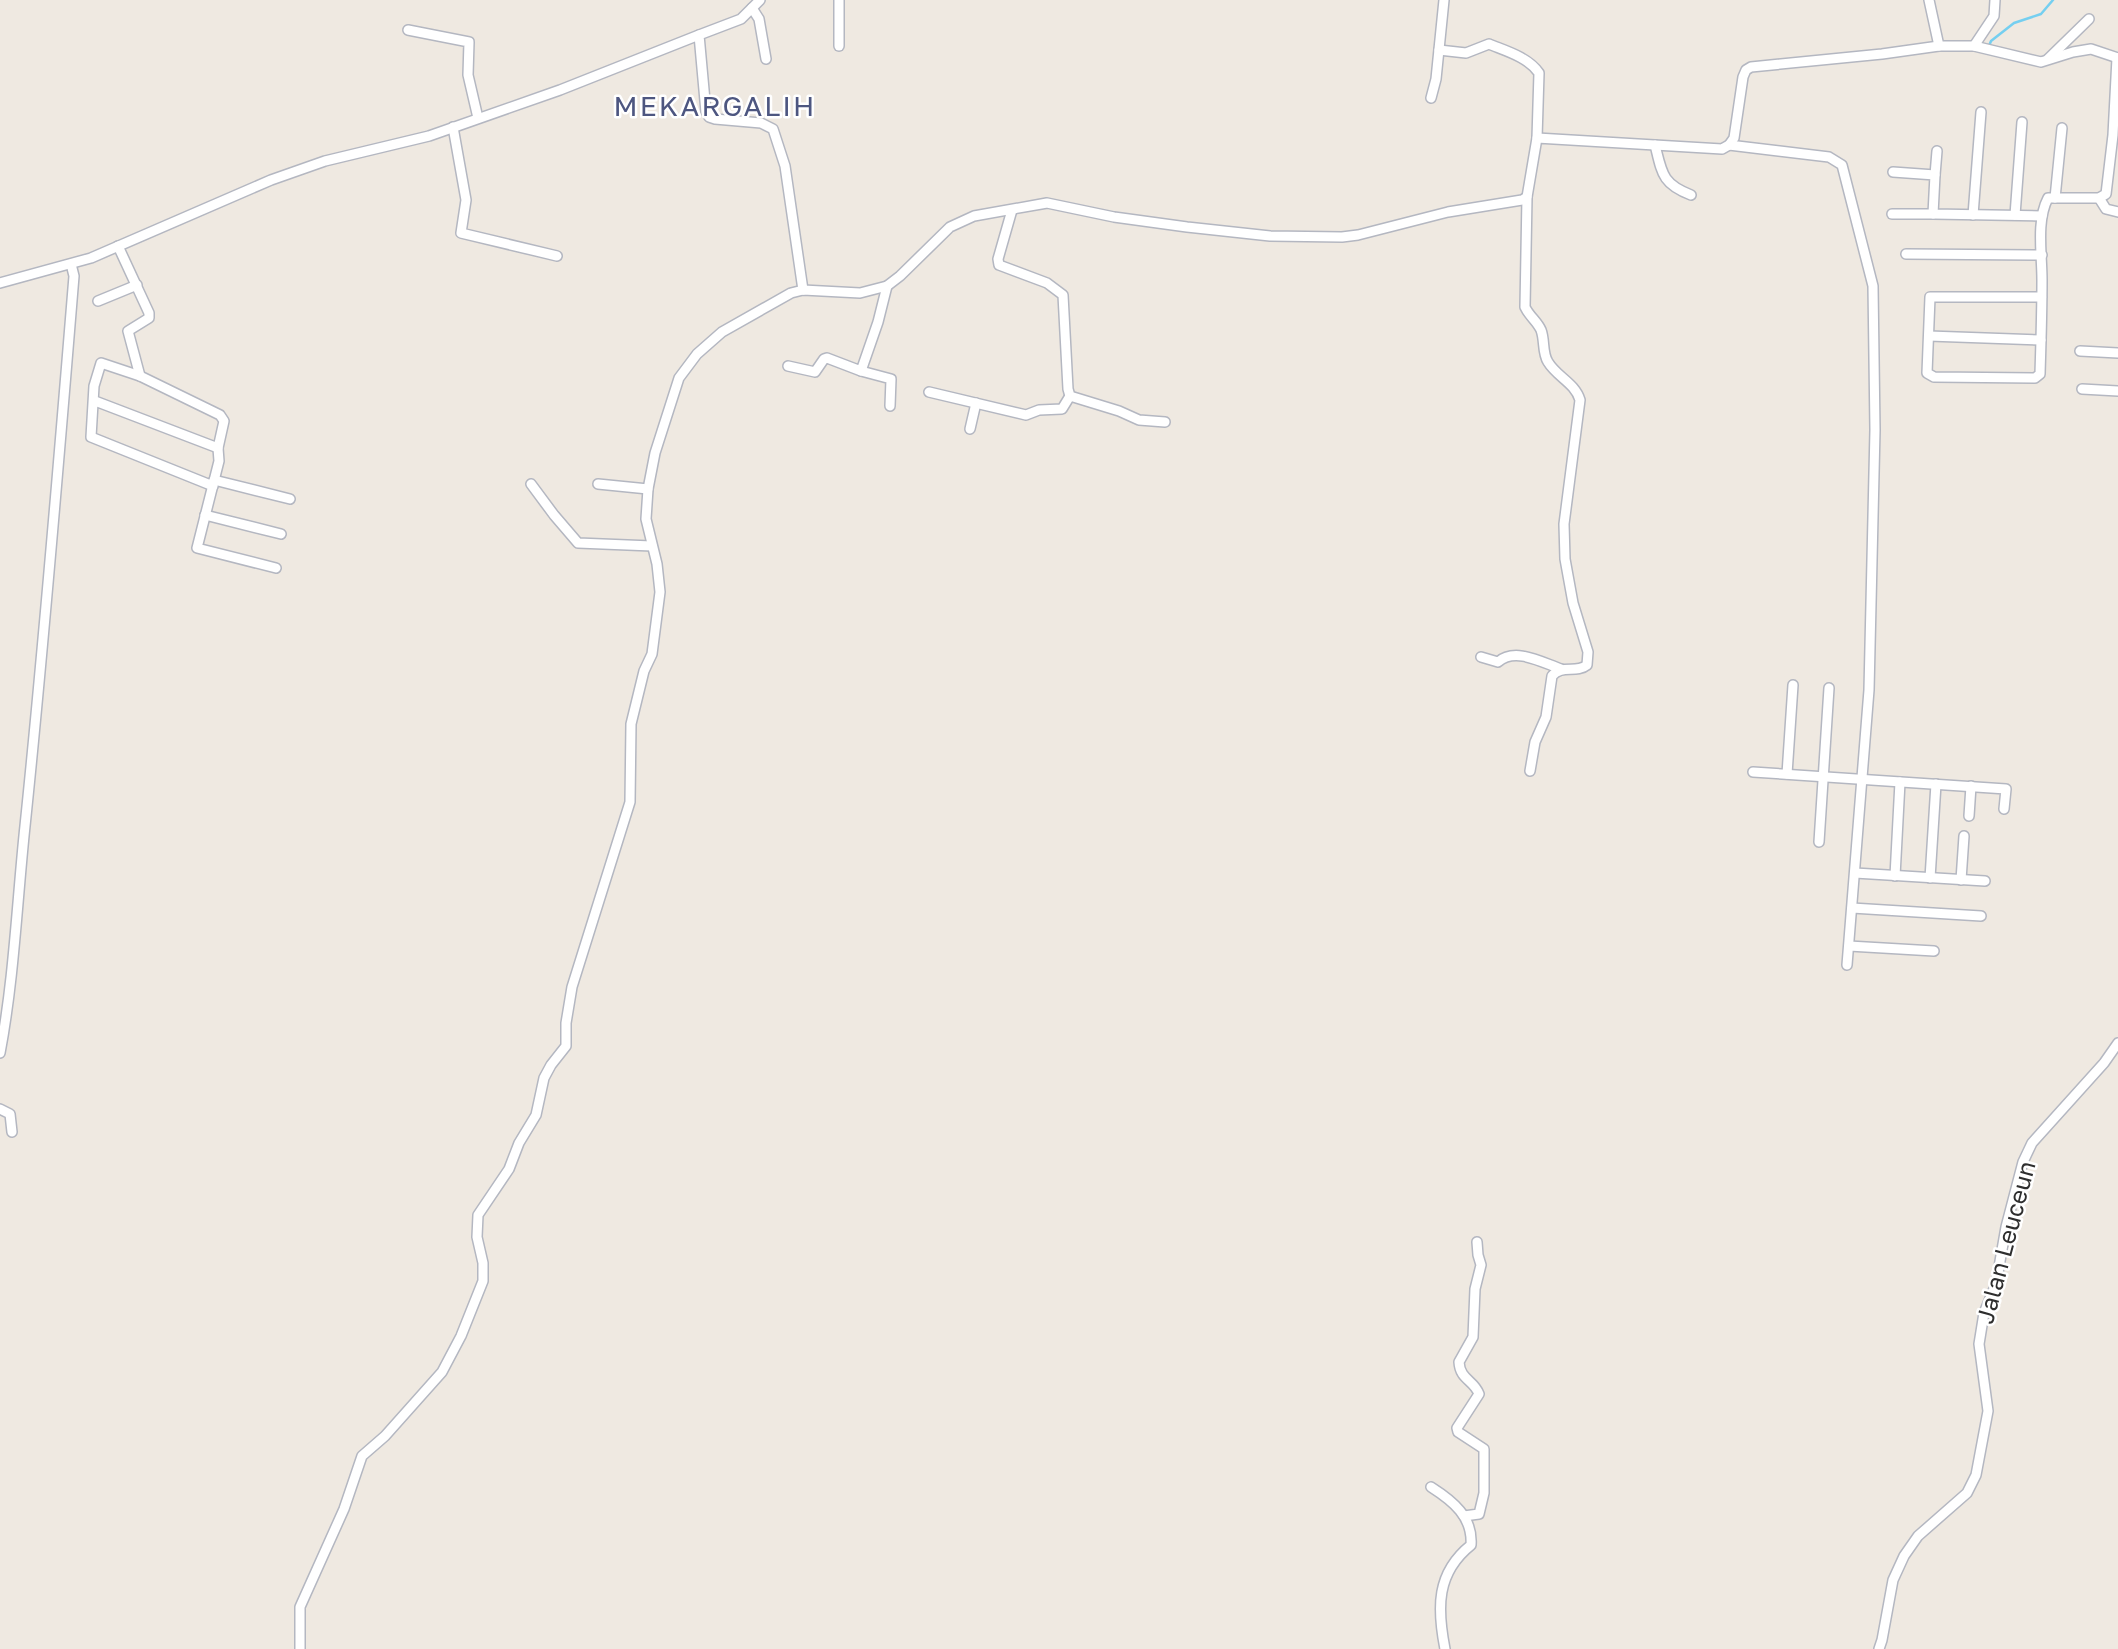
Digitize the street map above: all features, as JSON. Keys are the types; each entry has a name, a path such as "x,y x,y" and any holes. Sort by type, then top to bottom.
{"street":[{"path":"0,283 71,264 271,180 325,161 397,144 560,90 741,19 760,0"},
{"path":"839,0 839,46"},
{"path":"1431,98 1444,0"},
{"path":"1930,0 1939,47"},
{"path":"1974,46 1994,16 1995,0"},
{"path":"752,8 759,19 766,59"},
{"path":"2047,61 2089,19"},
{"path":"408,30 469,42 468,75 478,118"},
{"path":"699,35 706,112 709,117 761,124 773,129 785,166 803,290"},
{"path":"1439,50 1466,53 1489,44 1526,60 1539,73 1537,138 1527,197 1525,307 1528,316 1540,327 1546,360 1555,372 1577,391 1580,400 1564,524 1567,570 1573,603 1588,652 1587,665 1583,668 1560,669 1518,655 1508,654 1498,662 1482,657"},
{"path":"1537,138 1722,149 1730,145 1734,138 1743,77 1751,66 1939,47 1974,46 2031,60 2047,61 2073,52 2091,50 2118,58 2113,173 2106,194 2099,198 2048,198 2042,216 2042,297 2040,373 2035,378 1934,377 1927,373 1931,296 2042,297"},
{"path":"1973,215 1981,112"},
{"path":"2015,215 2022,122"},
{"path":"453,127 466,200 460,233 557,256"},
{"path":"2055,198 2062,128"},
{"path":"1655,145 1663,176 1675,189 1691,195"},
{"path":"1730,145 1829,158 1842,165 1873,286 1874,550 1869,690 1847,965"},
{"path":"1933,214 1937,151"},
{"path":"1893,172 1935,175"},
{"path":"300,1649 300,1607 344,1509 362,1456 393,1427 442,1372 467,1324 483,1281 483,1263 477,1237 478,1215 509,1169 519,1143 536,1115 544,1078 566,1046 566,1023 572,988 630,802 631,724 644,671 652,654 660,592 646,519 648,489 655,453 679,377 686,366 722,332 791,293 803,290 860,293 887,286 950,227 974,216 1047,203 1114,217 1186,227 1270,236 1342,237 1527,197"},
{"path":"2099,198 2106,209 2118,212"},
{"path":"929,392 1026,415 1040,410 1062,409 1070,397 1063,295 1048,283 999,265 998,259 1012,210"},
{"path":"1892,214 2042,216"},
{"path":"118,246 149,313 149,318 128,331 140,376"},
{"path":"1906,254 2042,255"},
{"path":"0,1053 18,901 54,522 74,276 71,264"},
{"path":"98,301 137,285"},
{"path":"861,370 887,286"},
{"path":"1929,336 2041,340"},
{"path":"2080,351 2118,353"},
{"path":"788,366 815,372 827,358 891,379 893,384 890,406"},
{"path":"276,568 197,548 214,483 219,461 218,448 223,421 220,415 140,376 101,363 96,375 91,436 214,483 290,499"},
{"path":"2082,389 2118,391"},
{"path":"1070,397 1119,411 1139,420 1165,422"},
{"path":"95,401 218,448"},
{"path":"970,429 976,403"},
{"path":"531,484 578,543 652,546"},
{"path":"598,484 648,489"},
{"path":"205,515 281,534"},
{"path":"1530,771 1535,742 1546,718 1552,676 1560,669"},
{"path":"1787,774 1793,685"},
{"path":"1819,842 1829,688"},
{"path":"1753,772 2006,789 2004,809"},
{"path":"1895,876 1900,782"},
{"path":"1930,878 1936,784"},
{"path":"1969,816 1971,786"},
{"path":"1961,880 1964,836"},
{"path":"1855,873 1985,881"},
{"path":"1852,908 1981,916"},
{"path":"1849,946 1934,951"},
{"name":"Jalan Leuceun","path":"1879,1649 1893,1580 1905,1556 1918,1535 1967,1493 1976,1475 1989,1410 1979,1344 1983,1313 1996,1284 2006,1227 2023,1162 2032,1143 2104,1063 2118,1043"},
{"path":"0,1109 10,1114 12,1132"},
{"path":"1464,1516 1479,1514 1484,1493 1484,1449 1458,1432 1457,1428 1479,1394 1479,1390 1461,1374 1459,1362 1473,1337 1475,1289 1482,1265 1477,1242"},
{"path":"1431,1487 1455,1504 1464,1516 1470,1533 1471,1545 1452,1562 1442,1587 1441,1628 1445,1649"}],"waterway":[{"path":"1989,46 1991,41 2014,23 2041,14 2053,0"}],"district":[{"name":"MEKARGALIH","path":"715,105"}]}
